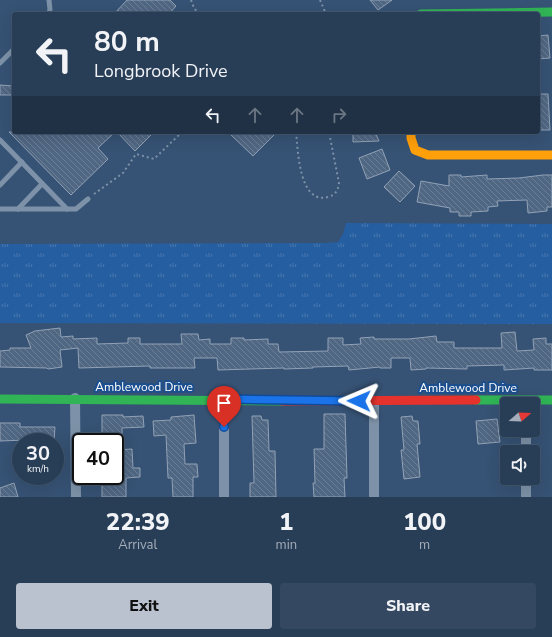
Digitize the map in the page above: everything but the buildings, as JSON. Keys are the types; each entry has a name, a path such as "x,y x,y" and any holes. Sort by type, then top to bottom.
{"street":[{"path":"540,12 552,12"},
{"path":"411,134 415,150 428,155 552,156"},
{"path":"75,398 76,497"},
{"name":"Amblewood Drive","path":"0,399 75,398 500,402"},
{"path":"224,399 224,497"},
{"name":"Amblewood Drive","path":"540,401 552,400"},
{"path":"374,401 374,497"},
{"path":"526,485 526,497"}],"lane":[{"path":"49,0 49,12"},
{"path":"0,64 12,51"},
{"path":"0,140 67,209"},
{"path":"0,185 22,162"},
{"path":"18,209 42,184"},
{"path":"0,209 76,209 88,199"}],"path":[{"path":"191,0 197,12"},
{"path":"320,0 325,12"},
{"path":"88,199 123,173 136,154 154,159 180,134"},
{"path":"296,134 302,176 306,187 311,193 323,198 334,194 338,190 339,183 329,134"}],"green space":[{"path":"346,223 552,224 552,324 0,323 0,244 325,243 338,242 343,234"}],"traffic: fast":[{"path":"540,12 552,12"},
{"path":"0,399 282,401"},
{"path":"476,400 552,400"}],"traffic: slow":[{"path":"411,134 415,150 428,155 552,155"}],"traffic: jam":[{"path":"282,401 476,400"}],"route":[{"path":"224,427 224,399 359,401"}]}
